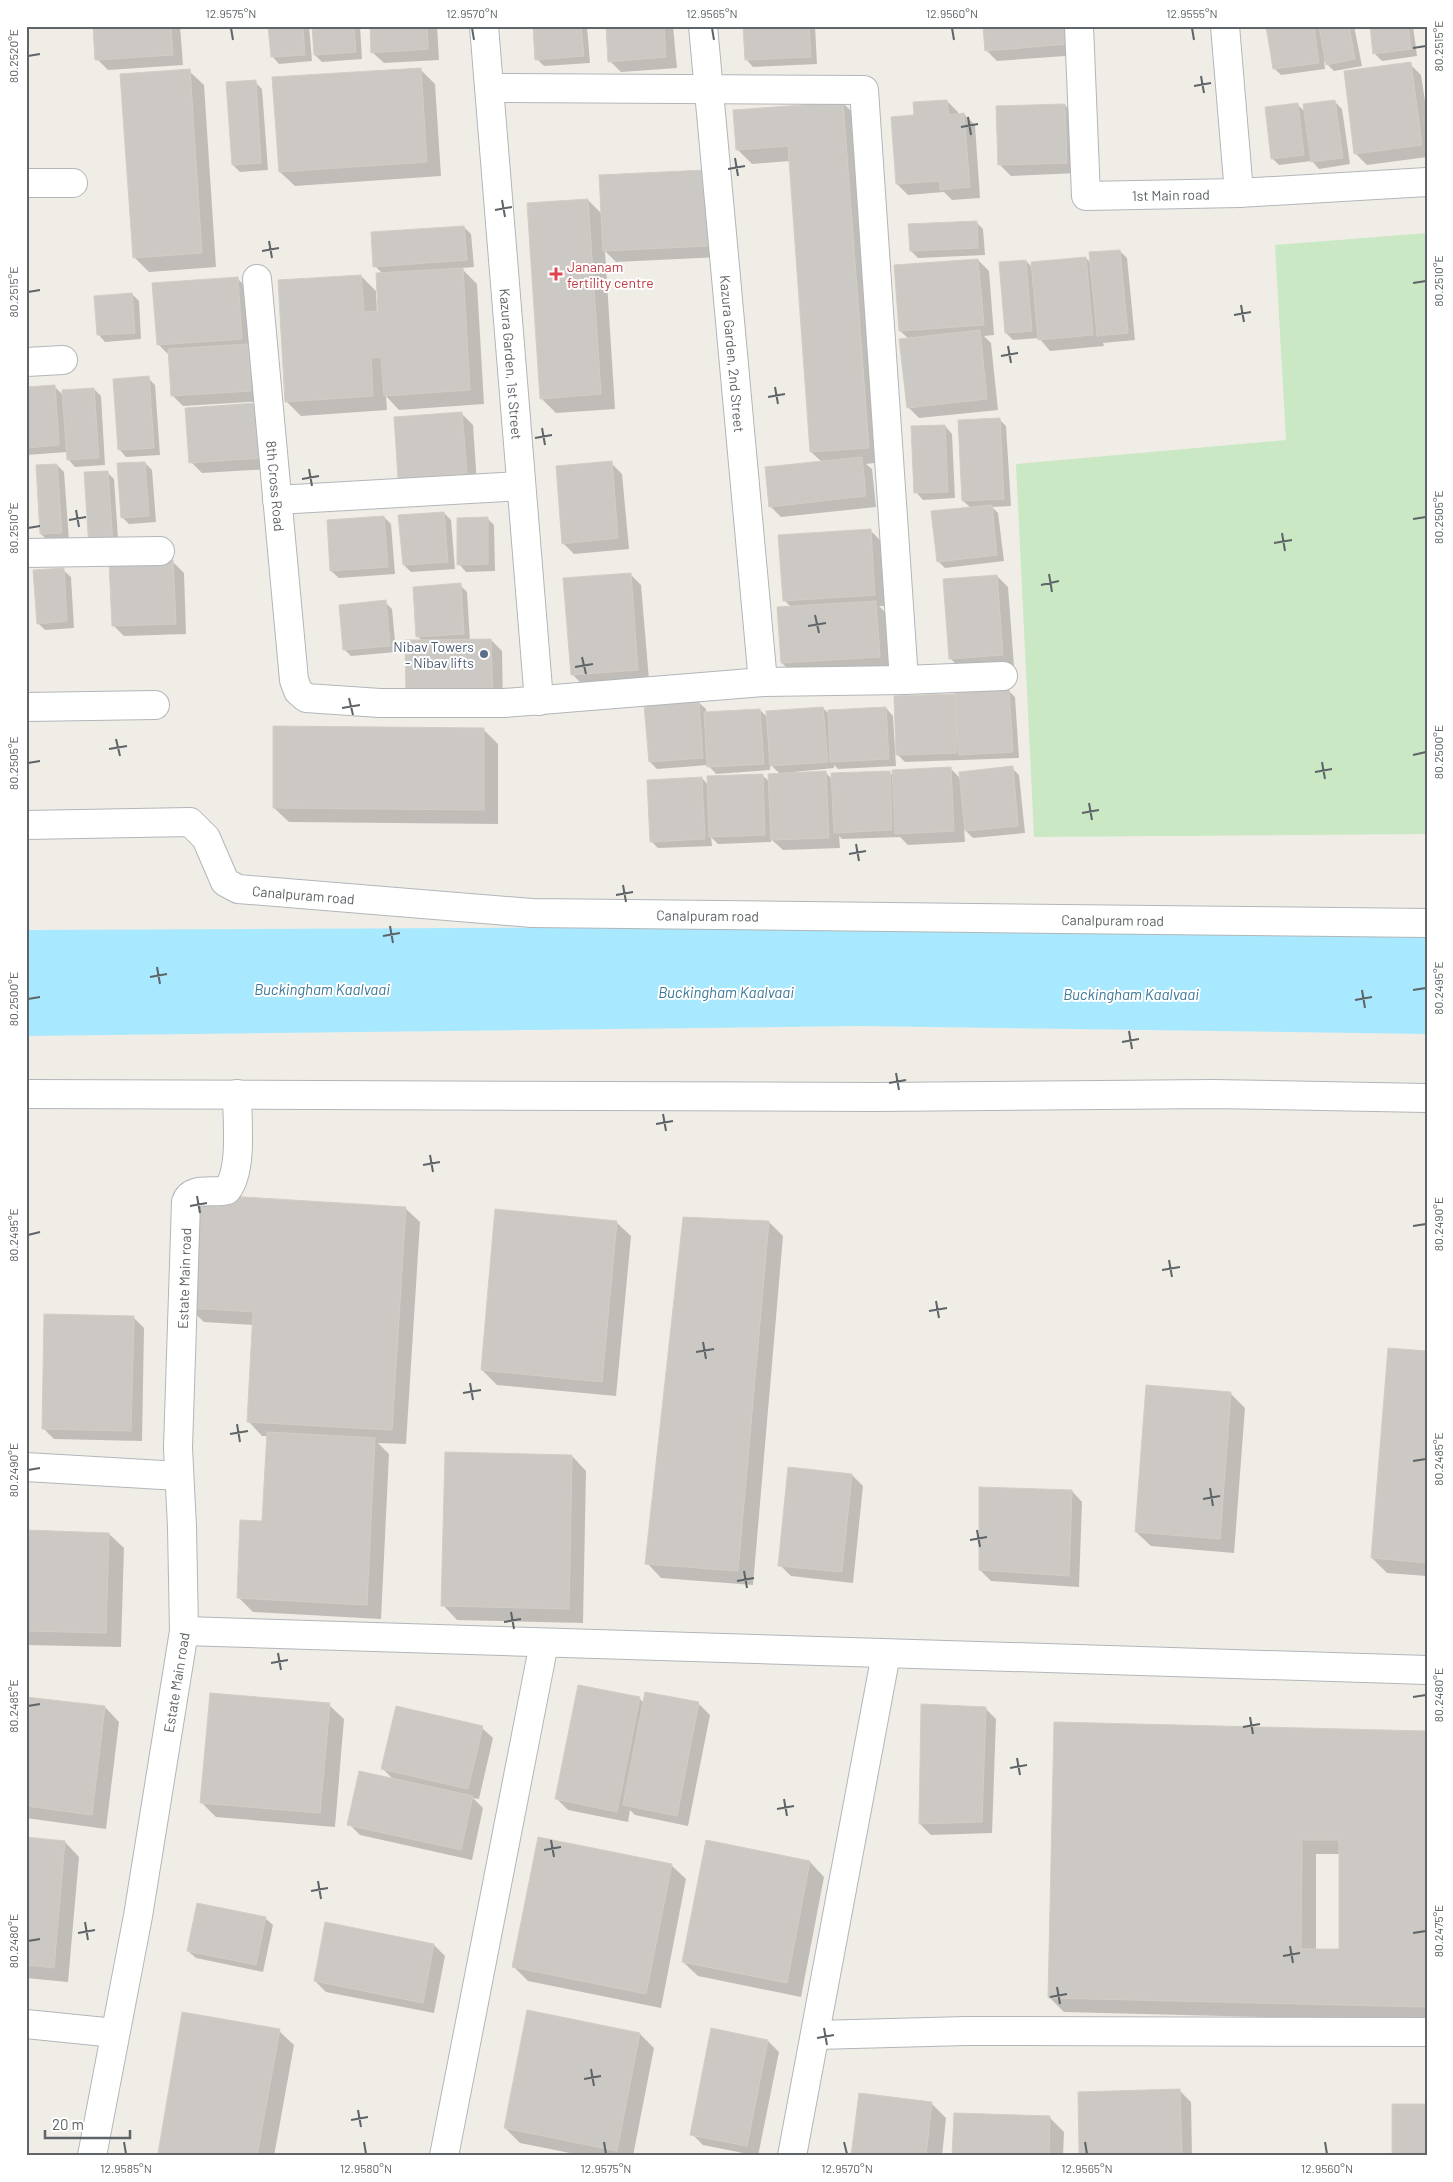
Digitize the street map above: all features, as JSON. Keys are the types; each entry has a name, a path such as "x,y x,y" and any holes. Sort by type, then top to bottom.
{"street":[{"name":"Kazura Garden, 1st Street","path":"484,26 539,701"},
{"name":"Kazura Garden, 2nd Street","path":"703,26 763,682"},
{"name":"1st Main road","path":"1079,26 1086,196 1239,193 1427,182"},
{"path":"1226,26 1239,193"},
{"path":"490,88 864,90 904,680"},
{"path":"26,183 73,183"},
{"name":"8th Cross Road","path":"257,279 294,680 298,691 306,698 380,703 504,703 539,701"},
{"path":"26,362 63,360"},
{"path":"277,500 521,486"},
{"path":"26,553 160,552"},
{"path":"539,701 763,682 904,680 1004,676"},
{"path":"26,707 155,705"},
{"name":"Canalpuram road","path":"26,825 190,822 206,838 225,882 238,889 532,913 1427,923"},
{"path":"26,1094 866,1097 1213,1094 1427,1098"},
{"name":"Estate Main road","path":"92,2156 138,1916 184,1631 179,1476 186,1202 187,1197 193,1193 227,1190 234,1179 237,1094"},
{"path":"26,1467 179,1476"},
{"path":"184,1631 1427,1670"},
{"path":"444,2156 544,1642"},
{"path":"792,2156 886,1654"},
{"path":"26,2024 116,2033"},
{"path":"816,2035 966,2031 1346,2030 1427,2032"}],"green space":[{"path":"1427,233 1427,834 1034,837 1016,464 1286,440 1275,245"}],"water":[{"name":"Buckingham Kaalvaai","path":"853,926 1427,931 1427,1034 859,1026 26,1036 26,930"}],"building":[{"path":"93,26 171,26 173,55 95,60"},
{"path":"268,26 303,26 305,55 271,57"},
{"path":"312,26 354,26 356,52 314,55"},
{"path":"370,26 427,26 428,49 371,53"},
{"path":"533,26 581,26 584,56 535,60"},
{"path":"606,26 664,26 666,57 608,62"},
{"path":"743,26 809,26 811,57 745,60"},
{"path":"983,26 1067,26 1068,44 985,51"},
{"path":"1266,26 1314,26 1319,63 1273,69"},
{"path":"1319,26 1349,26 1355,59 1326,65"},
{"path":"1370,26 1408,26 1411,49 1373,54"},
{"path":"1411,62 1422,145 1354,154 1344,71"},
{"path":"421,68 427,162 279,172 272,77"},
{"path":"190,69 202,253 133,258 120,74"},
{"path":"256,80 261,163 232,165 226,82"},
{"path":"947,100 949,115 964,113 970,187 940,190 940,181 896,184 891,117 914,115 913,102"},
{"path":"1335,100 1343,158 1311,162 1303,104"},
{"path":"843,102 869,448 810,452 788,146 736,150 733,110"},
{"path":"1298,103 1304,155 1271,159 1265,107"},
{"path":"1065,104 1067,163 998,165 996,106"},
{"path":"705,170 709,246 603,251 599,175"},
{"path":"588,199 601,394 540,399 527,203"},
{"path":"977,221 978,248 910,251 908,224"},
{"path":"464,226 467,260 373,267 371,232"},
{"path":"1120,250 1128,333 1097,336 1089,252"},
{"path":"1086,257 1093,335 1038,340 1031,262"},
{"path":"978,259 984,325 899,331 894,265"},
{"path":"1026,260 1032,331 1005,333 999,262"},
{"path":"463,268 470,390 384,396 381,357 371,358 373,396 285,402 278,280 361,275 364,312 378,311 376,273"},
{"path":"238,277 242,339 157,345 152,283"},
{"path":"132,293 135,333 97,335 94,296"},
{"path":"980,330 987,399 907,408 899,339"},
{"path":"248,344 251,391 171,396 168,349"},
{"path":"149,376 154,448 118,450 113,379"},
{"path":"55,385 59,445 26,448 26,387"},
{"path":"94,388 99,458 67,460 62,390"},
{"path":"256,403 260,458 189,463 185,408"},
{"path":"462,412 467,474 398,478 394,417"},
{"path":"1000,418 1004,499 962,501 958,420"},
{"path":"945,425 948,492 914,493 911,426"},
{"path":"862,457 866,496 769,507 765,467"},
{"path":"612,461 618,538 562,544 556,466"},
{"path":"145,462 149,516 121,518 117,463"},
{"path":"57,464 62,533 40,534 36,465"},
{"path":"108,471 113,546 89,548 84,472"},
{"path":"992,505 997,555 937,562 931,511"},
{"path":"444,512 448,562 403,565 398,515"},
{"path":"384,516 388,567 330,571 327,520"},
{"path":"488,517 488,564 457,565 457,518"},
{"path":"871,529 875,595 783,601 778,535"},
{"path":"173,560 176,624 112,626 109,563"},
{"path":"64,568 67,621 37,624 33,570"},
{"path":"631,573 638,670 571,675 563,578"},
{"path":"997,575 1003,655 949,659 943,579"},
{"path":"461,583 464,634 416,637 413,587"},
{"path":"386,600 390,646 343,650 339,605"},
{"path":"876,601 880,657 781,663 777,607"},
{"path":"491,639 493,697 406,698 405,640"},
{"path":"1009,688 1013,752 959,755 955,692"},
{"path":"955,694 957,753 896,755 894,696"},
{"path":"699,701 703,758 649,762 644,705"},
{"path":"823,707 828,762 770,766 766,711"},
{"path":"886,707 889,759 830,762 828,710"},
{"path":"760,709 764,764 707,767 704,712"},
{"path":"273,726 484,728 484,810 273,808"},
{"path":"1013,766 1018,826 965,831 959,772"},
{"path":"951,767 954,831 895,834 892,770"},
{"path":"826,771 829,838 771,840 768,774"},
{"path":"890,771 892,830 834,833 831,773"},
{"path":"763,774 765,835 709,837 707,776"},
{"path":"702,777 705,839 650,842 647,780"},
{"path":"195,1194 406,1207 392,1430 247,1422 253,1312 188,1308"},
{"path":"495,1209 617,1221 602,1382 481,1370"},
{"path":"683,1217 769,1221 738,1571 645,1564"},
{"path":"44,1314 134,1316 131,1431 42,1429"},
{"path":"1388,1348 1427,1351 1427,1563 1371,1558"},
{"path":"1146,1385 1231,1392 1220,1539 1135,1532"},
{"path":"267,1432 375,1438 367,1605 237,1598 240,1520 262,1521"},
{"path":"445,1452 572,1455 569,1609 441,1606"},
{"path":"788,1467 852,1474 842,1572 778,1566"},
{"path":"979,1487 1072,1490 1069,1576 979,1570"},
{"path":"26,1530 109,1533 106,1633 26,1631"},
{"path":"578,1685 640,1697 617,1812 555,1799"},
{"path":"645,1692 699,1702 677,1816 623,1805"},
{"path":"210,1693 330,1703 320,1813 200,1803"},
{"path":"26,1697 105,1706 92,1815 26,1806"},
{"path":"921,1704 986,1707 982,1822 919,1824"},
{"path":"396,1706 483,1726 468,1789 381,1769"},
{"path":"1054,1722 1427,1731 1427,2007 1048,1998","holes":["1302,1840 1339,1840 1339,1949 1301,1949"]},
{"path":"359,1771 473,1796 461,1850 347,1825"},
{"path":"26,1837 65,1841 54,1968 26,1965"},
{"path":"538,1837 672,1864 646,1994 512,1967"},
{"path":"706,1840 810,1861 787,1983 682,1962"},
{"path":"197,1903 266,1917 256,1965 187,1951"},
{"path":"325,1922 434,1944 423,2003 314,1981"},
{"path":"527,2010 640,2033 617,2151 504,2128"},
{"path":"182,2012 280,2029 257,2156 174,2156 158,2153"},
{"path":"711,2028 768,2040 747,2146 690,2135"},
{"path":"1180,2089 1182,2156 1079,2156 1078,2092"},
{"path":"859,2093 932,2102 926,2156 851,2156"},
{"path":"1392,2104 1427,2104 1427,2156 1392,2156"},
{"path":"954,2113 1050,2116 1049,2156 952,2156"}],"place":[{"name":"Jananam fertility centre","path":"556,274"},
{"name":"Nibav Towers - Nibav lifts","path":"484,654"}]}
